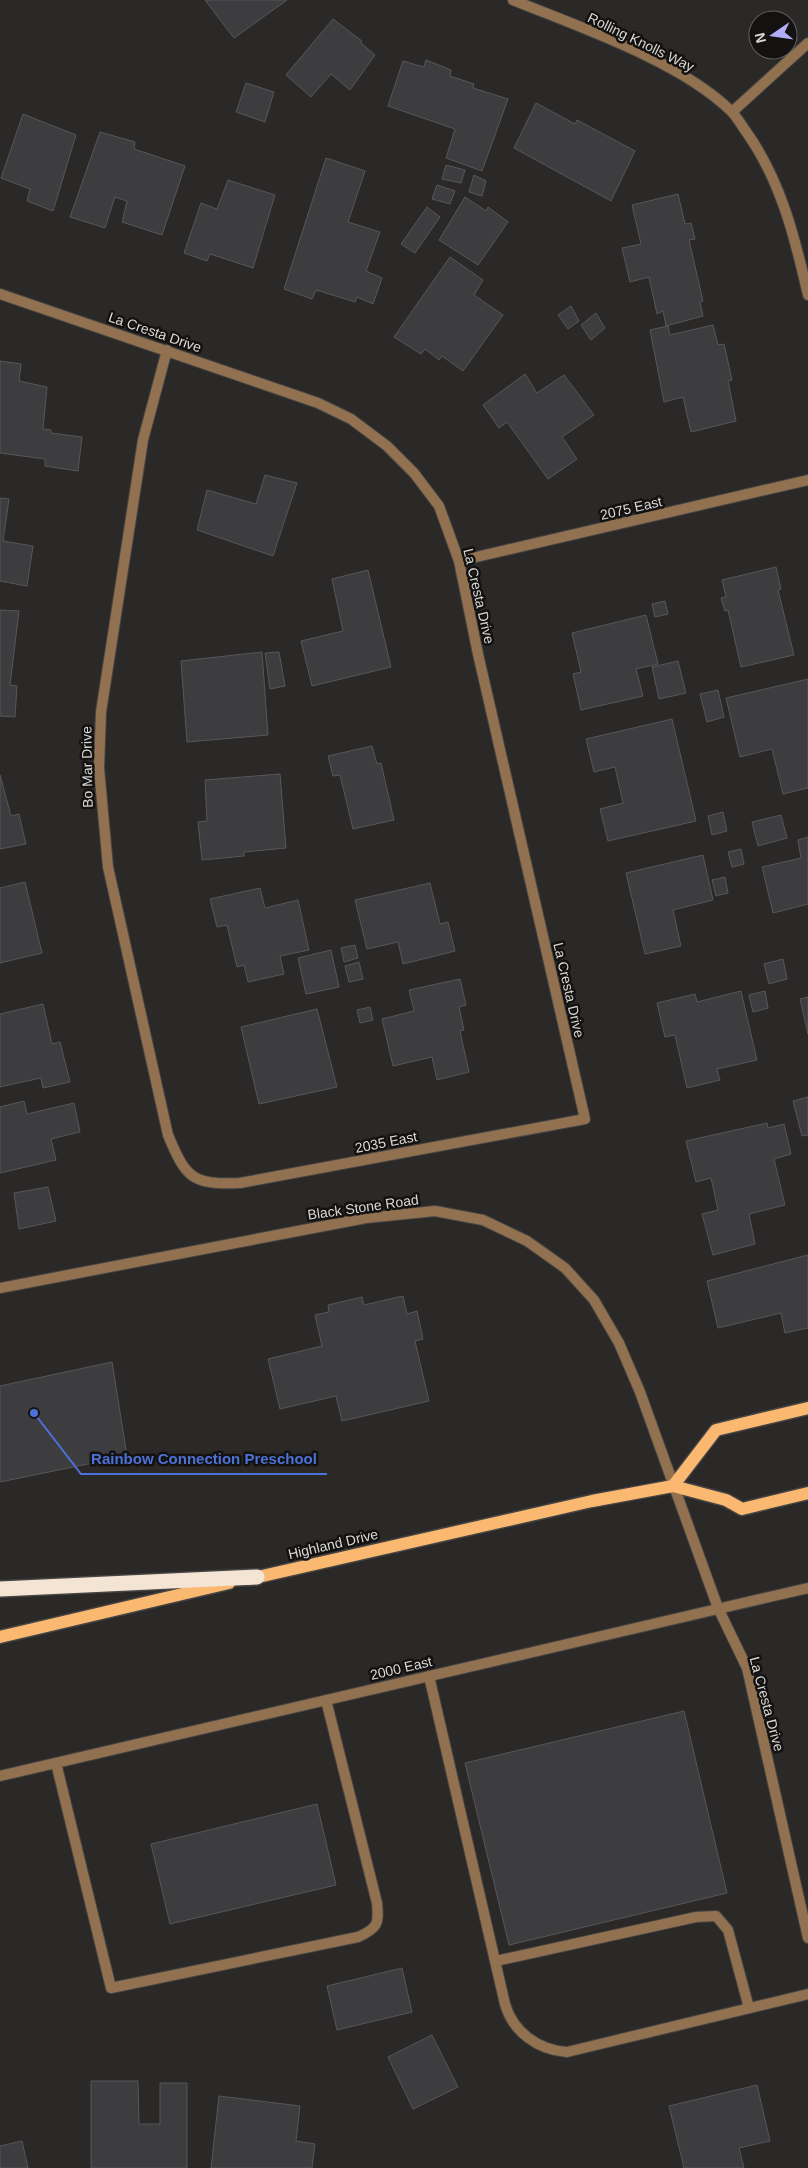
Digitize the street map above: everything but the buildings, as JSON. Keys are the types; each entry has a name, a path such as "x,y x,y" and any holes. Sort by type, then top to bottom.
{"highway":[{"path":"0,1589 257,1577"}],"main road":[{"path":"673,1486 716,1430 808,1408"},
{"name":"Highland Drive","path":"0,1637 592,1501 673,1486 726,1500 742,1509 808,1493"}],"street":[{"name":"Rolling Knolls Way","path":"513,0 623,45 697,84 732,112 761,152 782,197 797,246 808,295"},
{"path":"732,112 808,43"},
{"name":"La Cresta Drive","path":"0,294 318,403 351,419 387,446 414,473 439,506 459,561 480,664 585,1119"},
{"name":"Bo Mar Drive","path":"167,350 142,450 101,712 99,768 108,867 168,1136 178,1159 192,1176"},
{"name":"2075 East","path":"459,561 808,480"},
{"name":"2035 East","path":"192,1176 212,1184 240,1183 585,1119"},
{"name":"Black Stone Road","path":"0,1288 366,1218 435,1211 483,1220 527,1241 566,1268 594,1300 619,1343 637,1384 673,1486"},
{"name":"La Cresta Drive","path":"673,1486 718,1608 747,1668 808,1938"},
{"name":"2000 East","path":"0,1776 808,1588"},
{"path":"429,1676 509,2015 527,2037 546,2048 567,2052 808,1994"},
{"path":"56,1763 111,1988 329,1944 358,1937 373,1931 379,1920 377,1903 326,1700"},
{"path":"496,1962 696,1918 716,1916 728,1930 749,2008"}],"place":[{"name":"Rainbow Connection Preschool","path":"34,1413"}]}
